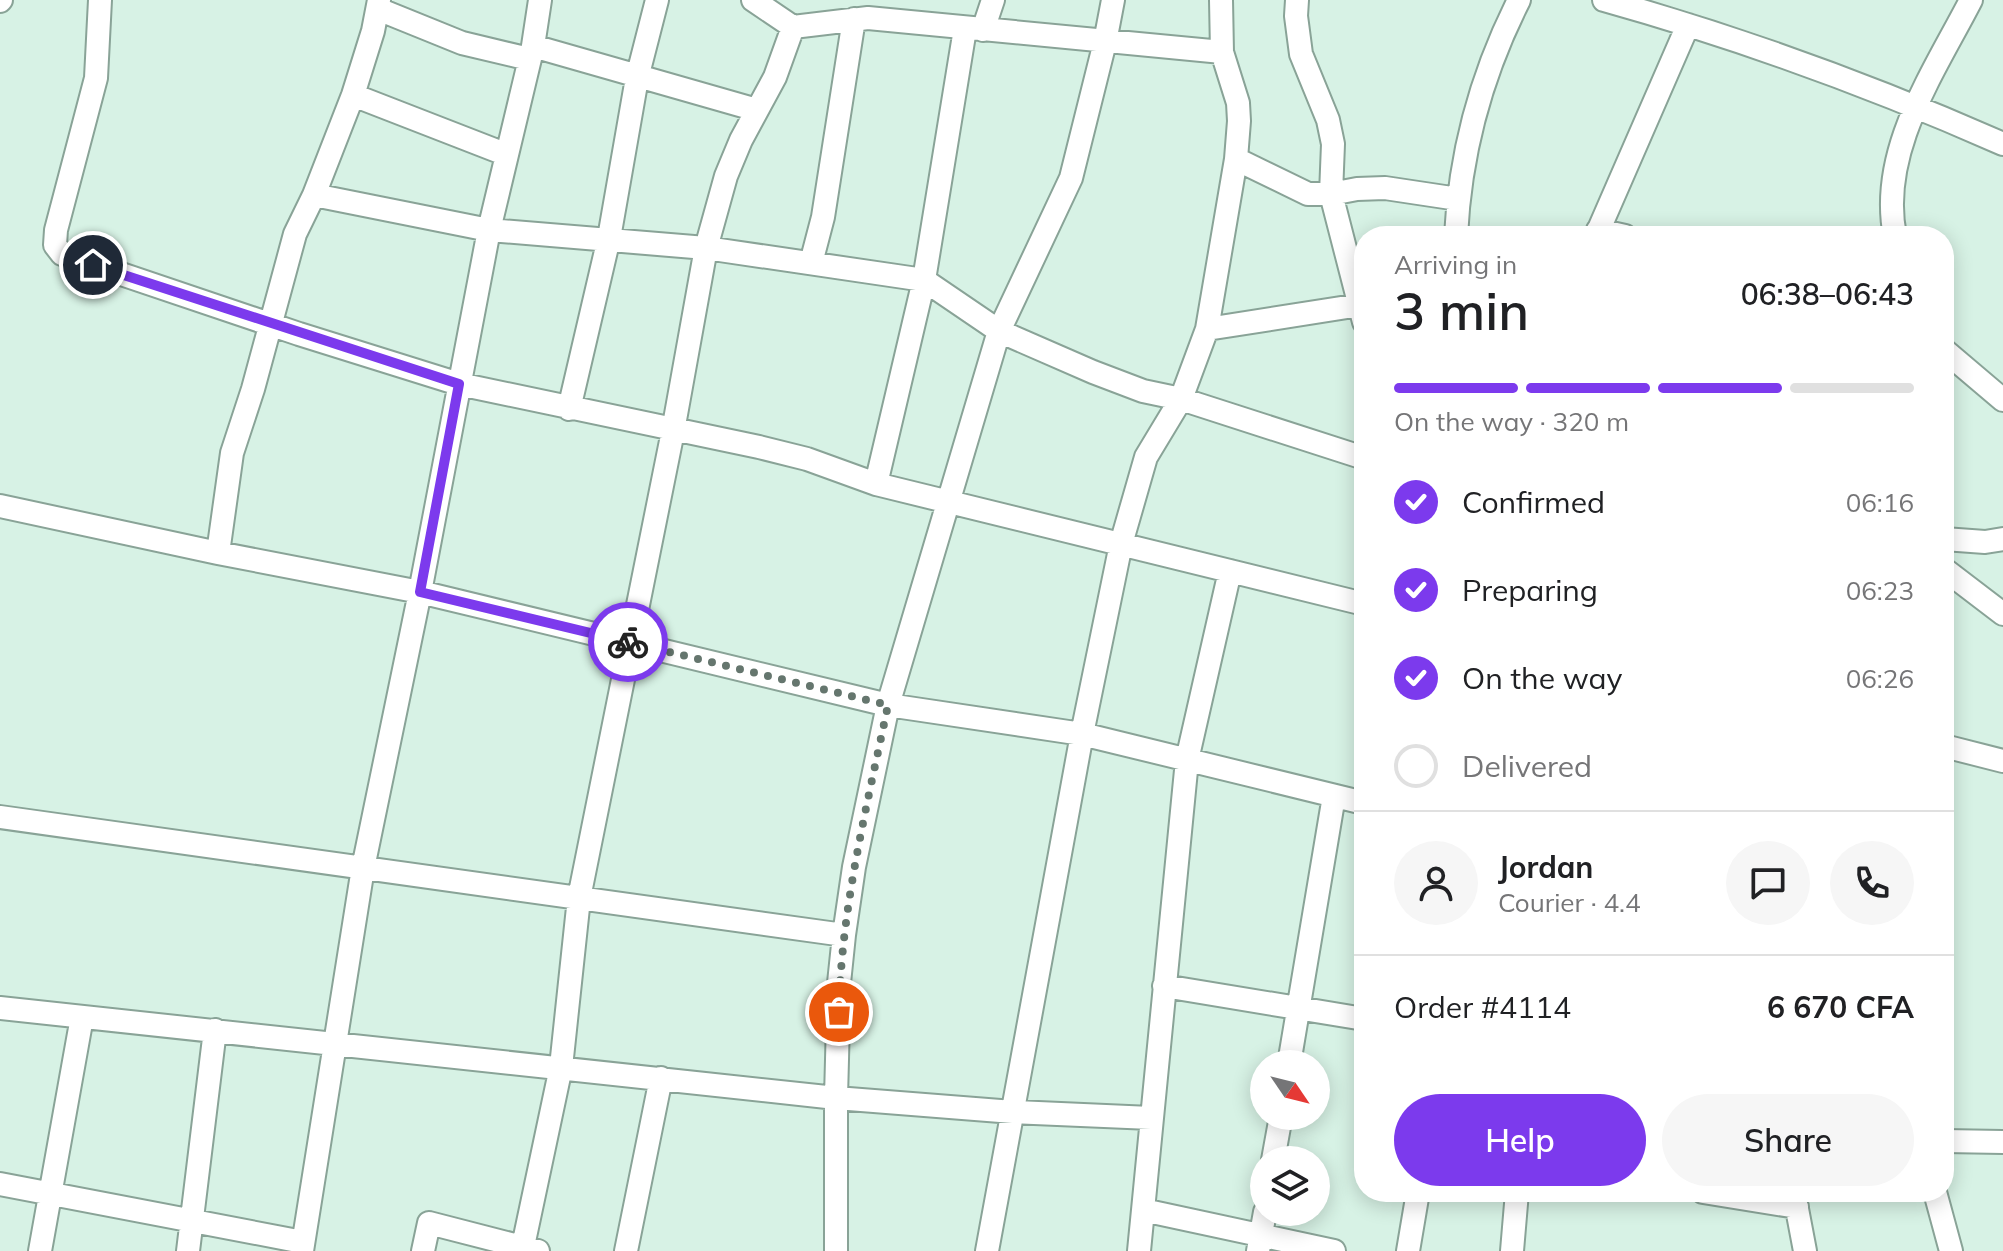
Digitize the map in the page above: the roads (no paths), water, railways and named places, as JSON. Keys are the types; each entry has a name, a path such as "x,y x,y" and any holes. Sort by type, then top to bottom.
{"street":[{"path":"100,0 96,78 55,238 57,249 77,260 459,384 807,459 876,484 1354,602"},
{"path":"0,1184 192,1220 302,1246 363,868 420,592 489,230 531,52 540,0"},
{"path":"569,409 609,238 637,78 657,0"},
{"path":"753,0 793,27 864,12 974,29 1222,52"},
{"path":"876,484 924,280 974,29 993,0"},
{"path":"836,1251 839,983 854,867 888,705 999,331 1071,178 1113,0"},
{"path":"987,1251 1082,734 1121,544 1146,457 1181,399 1207,329 1236,159 1238,103 1222,52 1221,0"},
{"path":"1297,0 1301,54 1328,120 1333,144 1331,194 1354,283"},
{"path":"1457,226 1458,199 1475,109 1498,43 1519,0"},
{"path":"1604,0 1668,8 1688,25 1916,108 2003,144"},
{"path":"1894,226 1890,197 1892,177 1916,108 1971,0"},
{"path":"218,553 232,453 295,234 314,195 353,95 378,4 462,43 531,52 757,110"},
{"path":"811,263 864,12"},
{"path":"1600,226 1688,25"},
{"path":"423,1251 429,1223 528,1249 561,1067 579,898 673,431 706,248 726,176 775,77 793,27"},
{"path":"353,95 505,154"},
{"path":"1236,159 1308,194 1385,188 1458,199"},
{"path":"314,195 489,230 706,248 924,280 999,331 1143,391 1181,399 1354,455"},
{"path":"1207,329 1354,315"},
{"path":"1954,358 2003,400"},
{"path":"0,506 420,592 888,705 1082,734 1354,801"},
{"path":"1954,540 1985,542 2003,539"},
{"path":"1139,1251 1187,760 1230,571"},
{"path":"1954,577 2003,614"},
{"path":"1954,749 2003,761"},
{"path":"1291,1050 1334,796"},
{"path":"0,817 844,935"},
{"path":"1164,986 1354,1017"},
{"path":"0,1008 836,1098 1013,1112 1151,1118"},
{"path":"40,1251 82,1017"},
{"path":"188,1251 215,1030"},
{"path":"626,1251 661,1078"},
{"path":"1954,1141 2003,1142"},
{"path":"1408,1251 1416,1202"},
{"path":"1512,1251 1516,1202"},
{"path":"1795,1202 1805,1251"},
{"path":"1938,1202 1951,1251"},
{"path":"1143,1210 1260,1243 1334,1251"}]}
